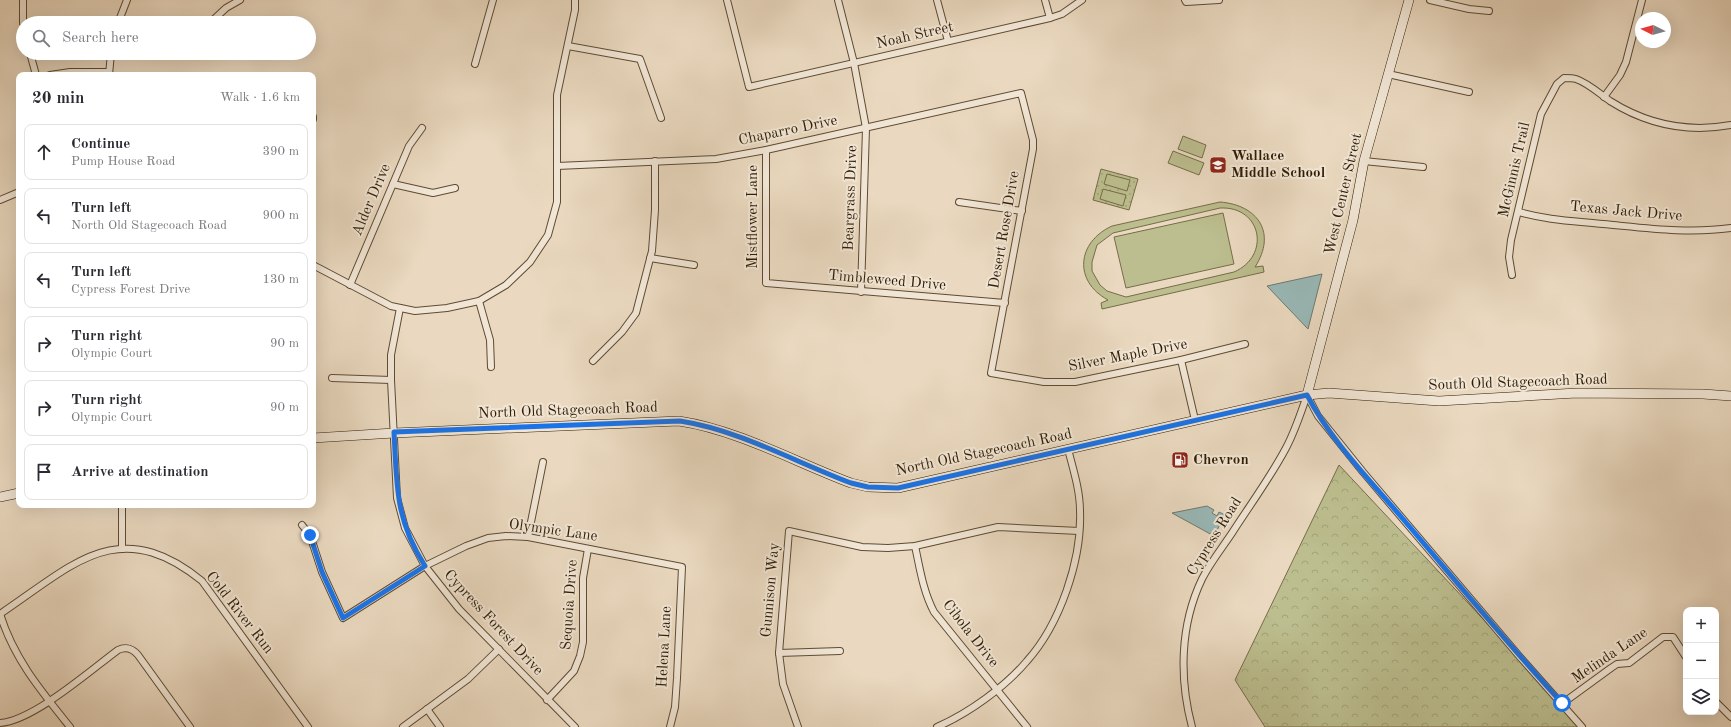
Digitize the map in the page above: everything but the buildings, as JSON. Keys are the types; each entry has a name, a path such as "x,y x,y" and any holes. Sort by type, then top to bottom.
{"street":[{"path":"23,0 23,16"},
{"path":"121,16 127,0"},
{"path":"217,16 226,8 240,0"},
{"path":"475,64 493,0"},
{"path":"316,267 391,306 415,310 447,308 479,301 506,286 530,262 548,235 558,202 557,95 575,10 575,0"},
{"name":"Noah Street","path":"727,0 749,87 1050,18 1062,14 1082,0"},
{"path":"838,0 854,63"},
{"path":"937,0 948,42"},
{"path":"1045,0 1050,18"},
{"path":"1186,1 1219,0"},
{"name":"West Center Street","path":"1307,395 1352,220 1364,161 1409,0"},
{"path":"1430,0 1469,9 1489,11"},
{"path":"1642,0 1626,62 1620,75 1604,97 1634,115 1664,125 1686,128 1714,128 1731,125"},
{"path":"568,46 640,59 661,118"},
{"path":"32,60 35,72"},
{"path":"108,72 110,60"},
{"name":"Beargrass Drive","path":"854,63 866,128 861,292"},
{"path":"1388,74 1469,92"},
{"name":"McGinnis Trail","path":"1512,275 1509,257 1511,240 1519,212 1541,114 1557,84 1564,78 1576,79 1604,97"},
{"name":"Chaparro Drive","path":"557,166 654,161 716,160 1021,93"},
{"name":"Desert Rose Drive","path":"991,373 1033,149 1033,140 1021,93"},
{"name":"Alder Drive","path":"350,285 409,146 422,128"},
{"name":"Mistflower Lane","path":"766,150 766,283"},
{"path":"594,361 622,332 636,313 650,258 655,210 654,161"},
{"path":"1364,161 1423,167"},
{"path":"393,184 433,192 455,188"},
{"path":"0,200 16,193"},
{"path":"959,202 1022,210"},
{"name":"Texas Jack Drive","path":"1519,212 1545,218 1665,230 1692,231 1731,228"},
{"path":"650,258 694,265"},
{"name":"Timbleweed Drive","path":"766,283 1005,303"},
{"path":"479,301 490,340 491,367"},
{"name":"Cypress Forest Drive","path":"400,308 391,355 391,380 397,498 405,528 425,566 459,609 575,727"},
{"name":"Silver Maple Drive","path":"991,373 1044,382 1075,382 1181,360 1245,344"},
{"path":"1181,360 1195,420"},
{"path":"332,378 391,380"},
{"name":"South Old Stagecoach Road","path":"1307,395 1329,393 1439,401 1577,394 1703,394 1731,396"},
{"path":"1307,395 1318,416 1363,472 1516,652 1582,727"},
{"name":"North Old Stagecoach Road","path":"316,438 394,432 680,421 705,425 730,433 851,483 882,488 909,486 1307,395"},
{"name":"Cypress Road","path":"1192,727 1187,707 1183,677 1185,637 1191,607 1203,578 1286,448 1297,425 1307,395"},
{"path":"937,727 946,723 998,689 1028,660 1052,623 1074,565 1079,531 1080,512 1078,488 1068,449"},
{"path":"528,537 544,462"},
{"path":"0,497 16,494"},
{"path":"122,508 122,549"},
{"name":"Olympic Lane","path":"302,525 310,535 322,572 343,618 425,566 466,546 488,538 506,536 528,537 682,567"},
{"name":"Gunnison Way","path":"798,727 783,684 779,654 789,531 862,547 888,548 915,546 998,527 1079,531"},
{"name":"Cibola Drive","path":"915,546 922,582 927,598 934,612 998,689 1027,727"},
{"name":"Cold River Run","path":"0,614 74,564 91,555 108,550 122,549 151,552 185,567 202,581 308,727"},
{"name":"Sequoia Drive","path":"547,700 574,671 580,656 583,642 584,578 588,549"},
{"name":"Helena Lane","path":"670,727 675,707 682,567"},
{"path":"0,614 18,659 49,702 70,727"},
{"name":"Melinda Lane","path":"1562,703 1617,664 1629,663 1663,636 1674,638 1683,652"},
{"path":"0,723 26,715 49,702 118,650 126,648 133,650 138,655 190,727"},
{"path":"402,727 468,679 499,649"},
{"path":"779,654 840,650"},
{"path":"1719,705 1731,717"},
{"path":"427,709 440,727"}],"green space":[{"path":"1183,136 1206,145 1202,158 1178,149"},
{"path":"1173,151 1204,163 1199,175 1168,163"},
{"path":"1101,169 1138,179 1129,210 1093,200"},
{"path":"1107,174 1130,180 1127,191 1104,184"},
{"path":"1103,189 1126,195 1123,206 1100,199"},
{"path":"1220,202 1233,204 1254,215 1260,223 1264,232 1264,243 1261,255 1255,267 1263,266 1264,272 1102,309 1101,303 1108,300 1097,292 1089,283 1085,272 1084,262 1086,251 1092,242 1100,233 1112,226","holes":["1220,208 1234,210 1245,215 1253,223 1257,233 1257,244 1253,255 1246,265 1234,272 1126,297 1107,291 1100,285 1092,271 1092,262 1097,245 1113,233"]},
{"path":"1223,213 1234,264 1126,288 1114,237"},
{"path":"1339,465 1584,727 1265,727 1235,680"}],"water":[{"path":"1322,274 1308,329 1267,286"},
{"path":"1207,506 1214,510 1212,513 1217,516 1219,512 1225,515 1214,536 1172,513"}],"place":[{"name":"Wallace Middle School","path":"1218,165"},
{"name":"Chevron","path":"1180,460"}],"route":[{"path":"310,535 322,572 343,618 425,566 416,553 405,528 397,498 394,432 680,421 705,425 730,433 808,467 851,483 868,487 898,488 1307,395 1318,416 1363,472 1520,657 1562,703"}]}
